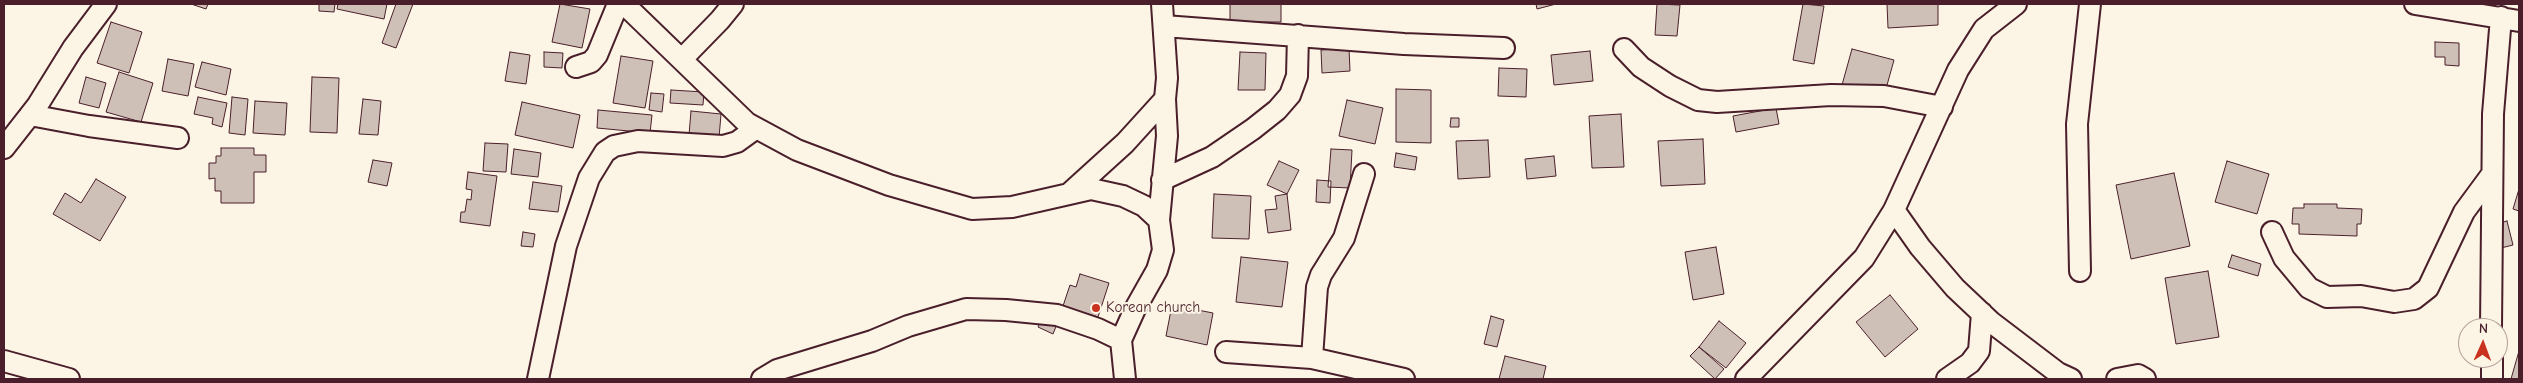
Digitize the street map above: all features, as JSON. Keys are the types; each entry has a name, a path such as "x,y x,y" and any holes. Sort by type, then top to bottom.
{"street":[{"path":"4,148 30,115 74,48 106,4"},
{"path":"576,67 591,62 597,55 618,4"},
{"path":"624,4 755,129 797,150 889,185 972,209 990,210 1012,207 1071,192 1091,189 1123,196 1144,206 1159,220"},
{"path":"682,59 733,4"},
{"path":"1125,379 1121,340 1135,309 1157,270 1163,250 1159,220 1167,136 1165,99 1167,78 1162,4"},
{"path":"1748,378 1864,258 1894,210 1958,70 1984,29 2006,9 2016,4"},
{"path":"2080,270 2077,124 2090,4"},
{"path":"2415,4 2510,19 2493,114 2491,318"},
{"path":"1164,26 1298,34 1404,44 1504,48"},
{"path":"1162,180 1212,157 1277,110 1290,94 1297,76 1298,34"},
{"path":"1624,49 1642,68 1670,86 1698,100 1717,102 1831,95 1884,96 1942,107"},
{"path":"1071,192 1124,143 1165,99"},
{"path":"30,115 89,126 178,138"},
{"path":"538,379 566,246 589,178 605,152 614,146 638,141 723,146 738,142 755,129"},
{"path":"1312,358 1317,287 1321,274 1344,238 1364,174"},
{"path":"2272,232 2284,258 2309,288 2327,296 2361,296 2394,302 2414,298 2428,288 2464,212 2492,174"},
{"path":"1894,210 1926,254 1955,288 1982,313 2058,373 2071,379"},
{"path":"762,379 777,370 872,341 908,326 966,309 1057,315 1121,340"},
{"path":"1947,379 1970,364 1979,351 1982,313"},
{"path":"1226,352 1312,358 1404,379"},
{"path":"4,361 69,379"},
{"path":"2117,379 2138,375 2145,379"}],"building":[{"path":"191,4 208,4 206,9"},
{"path":"319,4 335,4 334,12 319,11"},
{"path":"338,4 387,4 384,19 337,9"},
{"path":"396,4 413,4 396,48 382,43"},
{"path":"560,4 590,9 582,48 552,42"},
{"path":"1230,4 1281,4 1281,22 1230,22"},
{"path":"1536,4 1556,4 1537,9"},
{"path":"1657,4 1680,5 1677,36 1655,35"},
{"path":"1803,4 1824,6 1814,64 1793,60"},
{"path":"1887,4 1938,4 1938,25 1888,28"},
{"path":"111,22 142,32 129,73 97,63"},
{"path":"2435,42 2459,43 2459,66 2445,65 2445,57 2435,57"},
{"path":"1349,48 1350,71 1322,73 1321,50"},
{"path":"1852,49 1894,60 1884,96 1842,85"},
{"path":"1590,51 1593,81 1554,85 1551,55"},
{"path":"510,52 530,55 526,84 505,81"},
{"path":"544,52 563,53 562,68 544,67"},
{"path":"1240,52 1266,53 1265,90 1238,90"},
{"path":"621,56 653,61 645,108 613,103"},
{"path":"168,59 194,64 188,96 162,91"},
{"path":"202,62 231,69 226,95 195,87"},
{"path":"1499,68 1527,69 1526,97 1498,96"},
{"path":"119,72 153,83 141,122 106,112"},
{"path":"86,77 106,83 99,108 79,103"},
{"path":"312,77 339,78 337,133 310,132"},
{"path":"1396,89 1431,90 1431,143 1396,142"},
{"path":"671,90 704,92 703,105 670,103"},
{"path":"651,93 664,94 662,112 649,110"},
{"path":"198,97 227,103 222,127 212,124 213,118 194,114"},
{"path":"232,97 248,99 245,135 229,133"},
{"path":"363,99 381,101 378,135 359,134"},
{"path":"1347,100 1383,108 1375,144 1339,136"},
{"path":"255,101 287,103 285,135 253,133"},
{"path":"522,102 580,115 573,148 515,135"},
{"path":"1776,108 1779,124 1736,132 1733,116"},
{"path":"598,110 652,115 650,133 597,128"},
{"path":"691,111 721,114 719,138 689,135"},
{"path":"1621,114 1624,167 1592,168 1589,116"},
{"path":"1451,118 1459,118 1459,127 1450,127"},
{"path":"1703,139 1705,184 1661,186 1658,141"},
{"path":"1488,140 1490,177 1458,179 1456,141"},
{"path":"485,143 508,144 506,172 483,171"},
{"path":"221,148 254,148 254,155 266,155 266,172 254,172 254,203 221,203 221,191 215,191 215,178 209,179 209,163 216,163 216,156 221,156"},
{"path":"514,149 541,153 538,177 511,174"},
{"path":"1331,149 1352,150 1350,188 1328,187"},
{"path":"1396,153 1417,157 1415,170 1394,167"},
{"path":"1554,156 1556,176 1527,179 1525,159"},
{"path":"373,160 392,163 387,186 368,182"},
{"path":"1279,161 1299,170 1287,194 1267,185"},
{"path":"2227,161 2269,174 2257,214 2215,202"},
{"path":"468,172 497,176 490,226 460,222 461,212 465,212 467,199 471,200 472,190 466,189"},
{"path":"2174,173 2190,246 2131,259 2116,185"},
{"path":"96,179 126,197 100,241 53,214 65,193 81,203"},
{"path":"1317,180 1331,181 1330,203 1316,202"},
{"path":"533,182 562,186 558,212 529,209"},
{"path":"2519,189 2519,211 2513,209"},
{"path":"1214,194 1251,196 1249,239 1212,238"},
{"path":"1287,194 1291,230 1268,233 1265,210 1277,209 1275,196"},
{"path":"2304,204 2337,204 2337,208 2362,209 2361,224 2357,224 2357,236 2299,234 2299,224 2292,224 2293,208 2304,208"},
{"path":"2507,221 2513,245 2501,248 2496,224"},
{"path":"523,232 535,234 533,247 521,246"},
{"path":"1716,247 1724,294 1693,300 1685,252"},
{"path":"2232,255 2261,264 2258,276 2228,267"},
{"path":"1241,257 1288,262 1282,307 1236,302"},
{"path":"2208,271 2219,337 2176,344 2165,278"},
{"name":"Korean church","path":"1080,274 1109,283 1098,317 1063,306 1070,285 1076,287"},
{"path":"1890,295 1918,329 1885,357 1856,322"},
{"path":"1172,305 1213,313 1207,345 1166,336"},
{"path":"1491,316 1504,320 1497,347 1484,344"},
{"path":"1042,318 1057,324 1053,334 1038,327"},
{"path":"1719,321 1746,343 1726,368 1699,347"},
{"path":"1699,347 1724,369 1715,379 1690,356"},
{"path":"2519,351 2519,379 2511,379"},
{"path":"1505,356 1546,366 1543,379 1499,379"}],"place":[{"name":"Korean church","path":"1096,308"}]}
